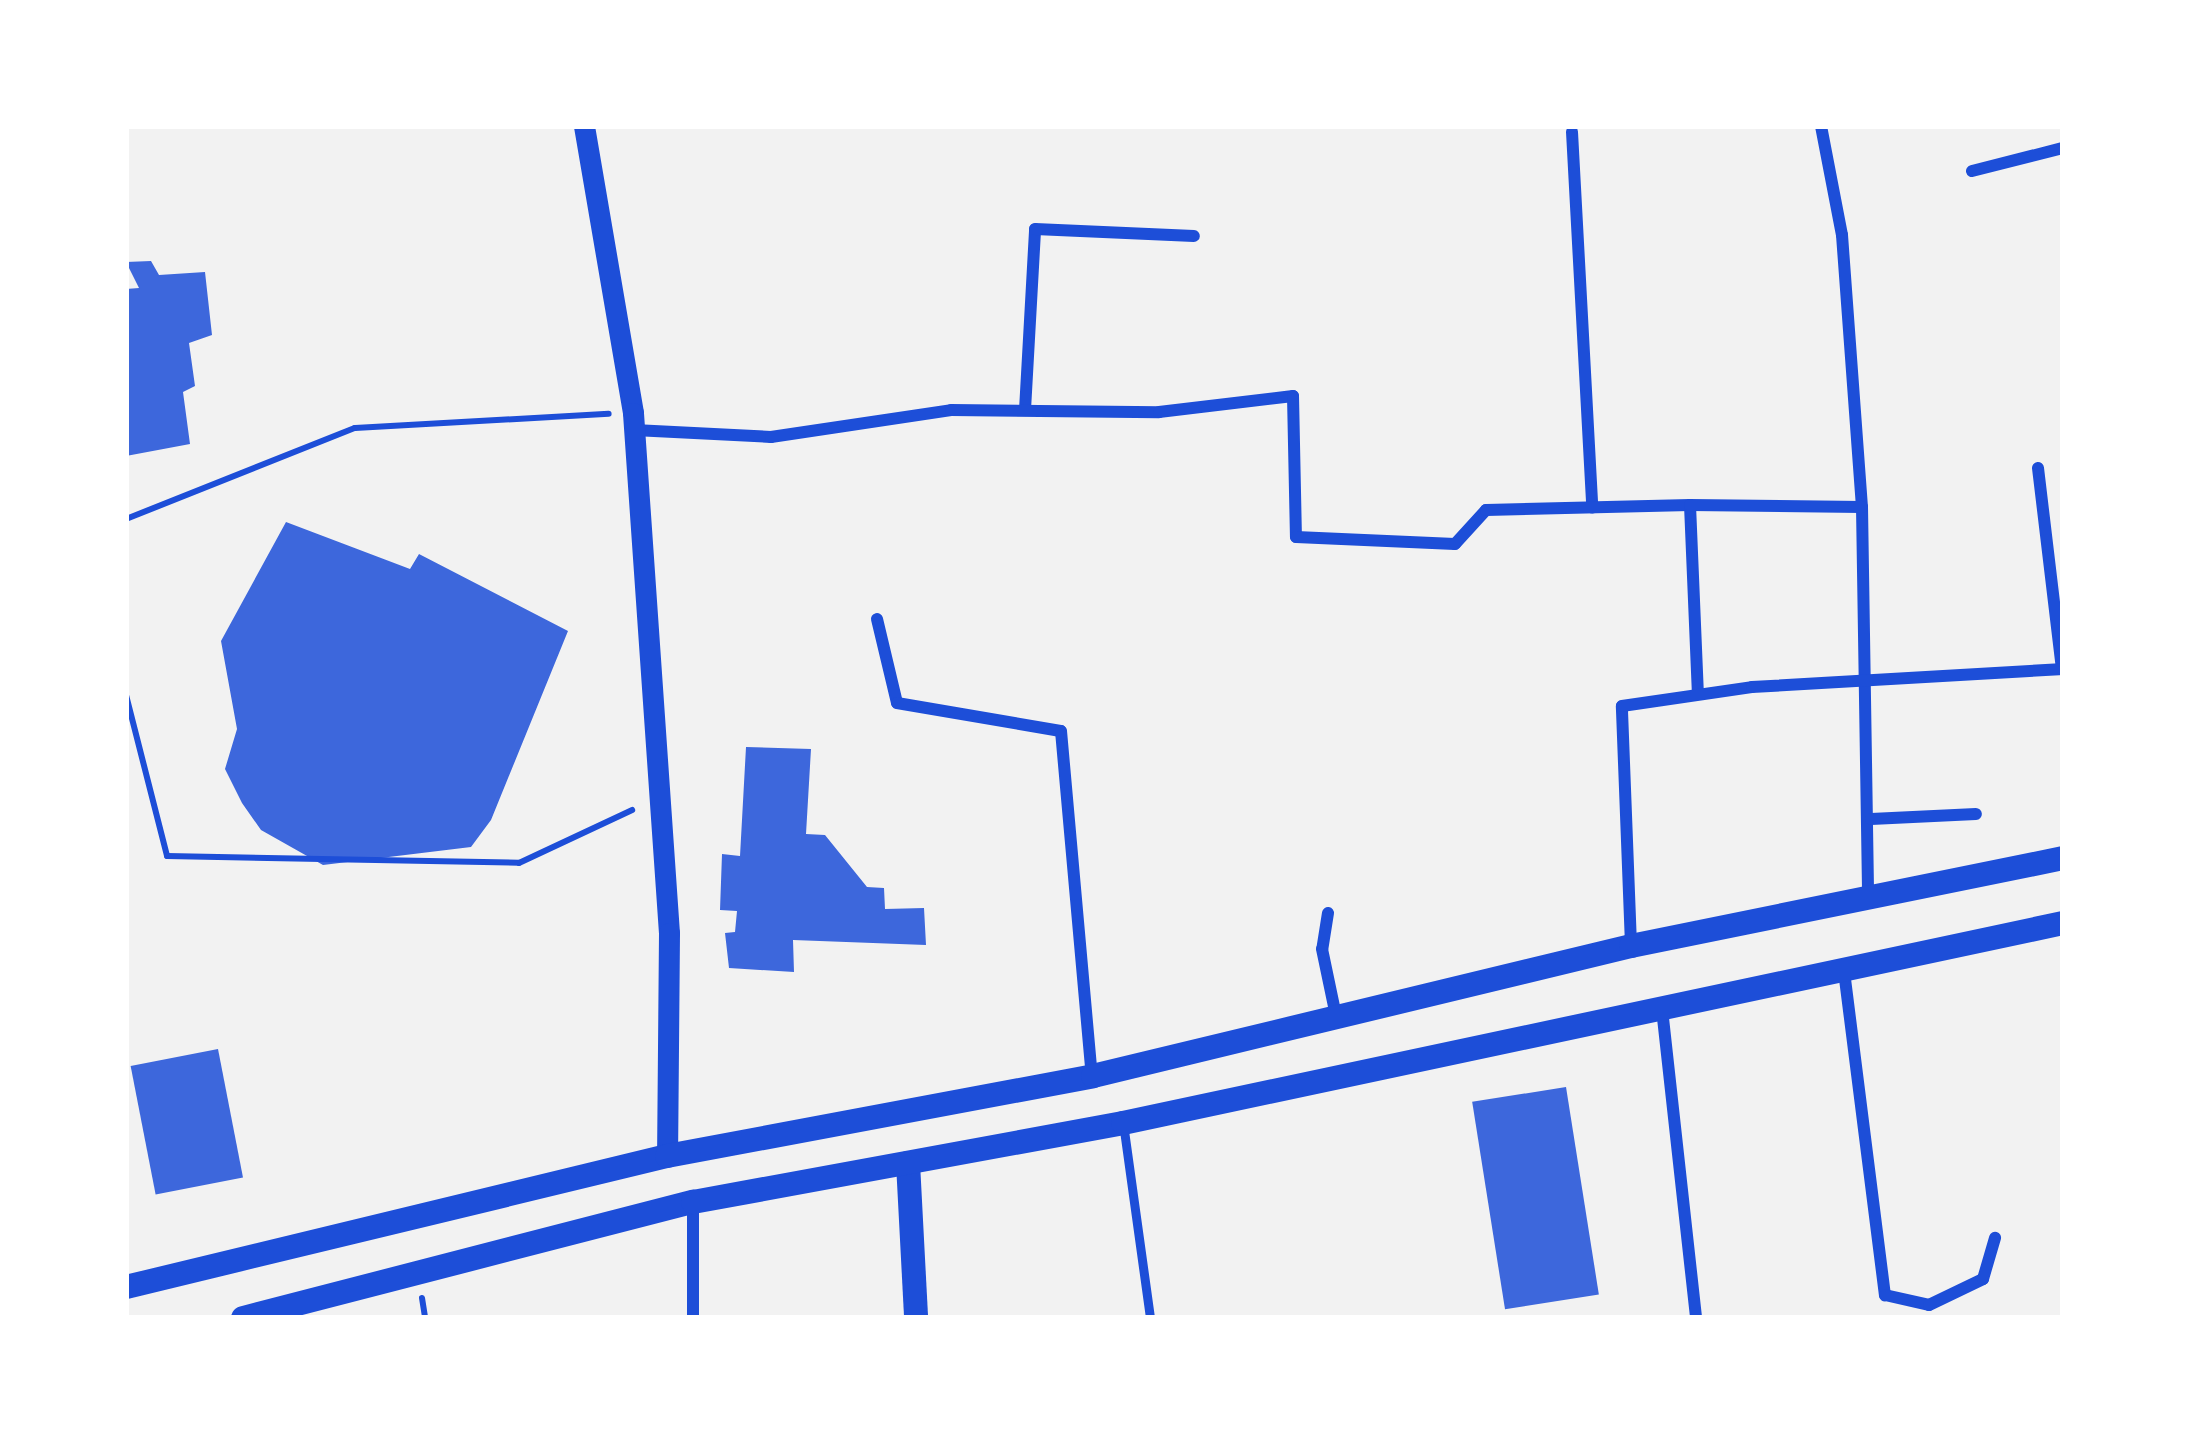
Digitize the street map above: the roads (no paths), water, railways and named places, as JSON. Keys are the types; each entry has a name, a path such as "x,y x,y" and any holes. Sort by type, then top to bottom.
{"main road":[{"path":"126,1287 667,1156 1093,1076 1631,946 2063,858"},
{"path":"243,1318 693,1202 1123,1123 2063,922"},
{"path":"908,1163 916,1318"}],"street":[{"path":"584,126 634,422 669,933 667,1156"},
{"path":"1821,126 1842,235 1862,507 1869,683 1868,898"},
{"path":"1572,132 1592,508"},
{"path":"1972,171 2063,148"},
{"path":"1025,410 1035,229 1195,236"},
{"path":"634,422 771,437 951,410 1159,412 1293,396 1295,537 1455,544 1486,510 1862,507"},
{"path":"1631,946 1622,706 1698,694 2062,669 2038,468"},
{"path":"1690,505 1698,694"},
{"path":"877,619 897,703 1061,731 1093,1076"},
{"path":"1871,819 1976,814"},
{"path":"1328,913 1322,949 1336,1017"},
{"path":"1844,971 1885,1295 1929,1305 1983,1279 1995,1238"},
{"path":"1661,1005 1696,1318"},
{"path":"693,1202 693,1318"}],"lane":[{"path":"1123,1123 1150,1318"}]}
